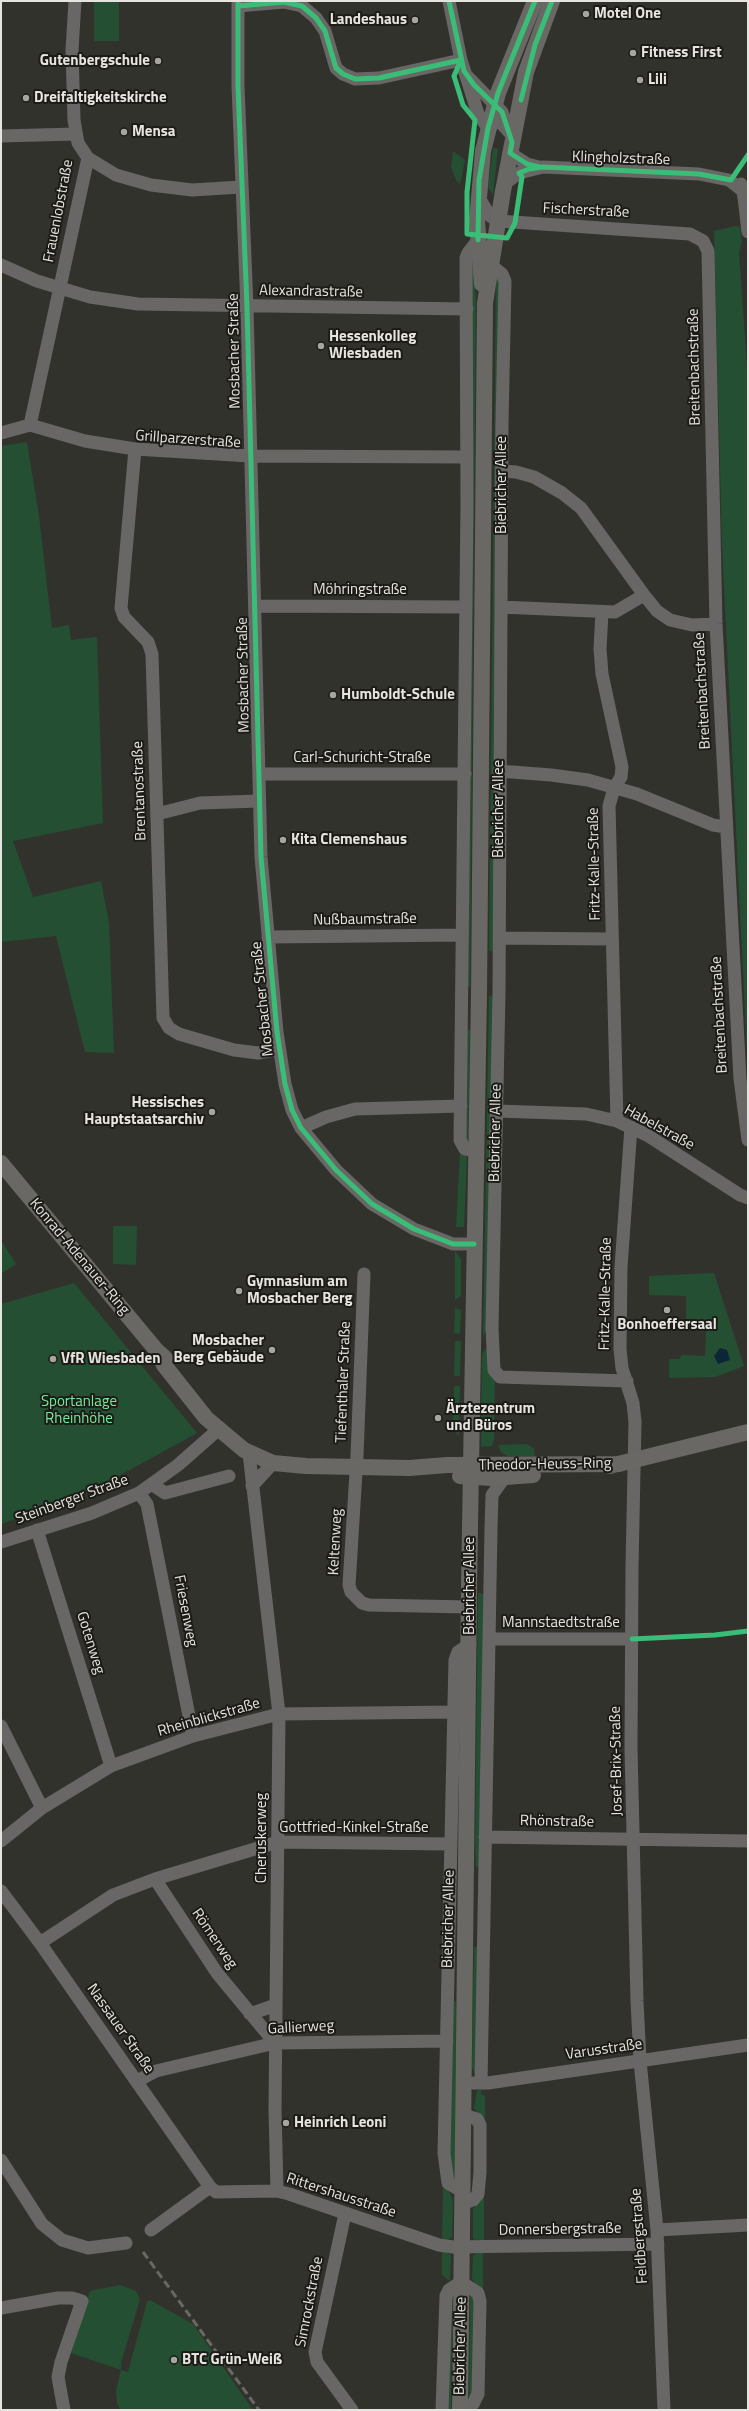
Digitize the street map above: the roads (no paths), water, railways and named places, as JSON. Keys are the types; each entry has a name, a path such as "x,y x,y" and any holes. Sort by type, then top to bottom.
{"main road":[{"name":"Biebricher Allee","path":"460,2410 470,1644 468,1607 477,1151 485,303 478,240 478,196 488,128 495,104 510,59 535,1"},
{"name":"Biebricher Allee","path":"485,303 511,143 526,72 552,1"},
{"name":"Konrad-Adenauer-Ring","path":"1,1163 157,1351 164,1365 203,1415 249,1453 273,1464 471,1471"},
{"name":"Theodor-Heuss-Ring","path":"471,1471 505,1477 555,1474 627,1462 748,1432"},
{"name":"Theodor-Heuss-Ring","path":"471,1471 627,1462"}],"street":[{"name":"Frauenlobstraße","path":"30,425 88,158 80,147 76,134 72,50 75,1"},
{"path":"449,1 462,66 474,106 488,128"},
{"path":"238,3 284,2 302,6 316,18 325,31 336,68 343,74 354,79 379,78 462,66"},
{"name":"Mosbacher Straße","path":"238,3 241,187 247,307 258,774 262,867 279,1050 288,1100 301,1128 336,1170 372,1204 396,1220 424,1233 453,1244 474,1244"},
{"path":"462,66 474,85 495,104 505,117 511,143"},
{"name":"Klingholzstraße","path":"488,128 493,123 500,122 511,143 527,164 543,168 699,174 729,180 743,191 748,232"},
{"path":"1,136 76,134"},
{"path":"88,158 116,175 151,185 192,190 241,187"},
{"name":"Klingholzstraße","path":"504,184 520,173 543,168"},
{"path":"478,196 490,216 498,221"},
{"name":"Fischerstraße","path":"498,221 682,232 693,234 703,241"},
{"name":"Biebricher Allee","path":"477,1151 465,1149 462,1145 461,1106 465,774 467,255 478,240"},
{"name":"Breitenbachstraße","path":"703,241 709,257 716,624 726,826 741,1095 748,1140"},
{"name":"Biebricher Allee","path":"491,265 502,274 505,281 499,771 497,1111 492,1328 494,1370 500,1377 627,1382"},
{"name":"Alexandrastraße","path":"1,266 60,289 90,297 138,304 467,310"},
{"path":"1,433 30,425"},
{"name":"Grillparzerstraße","path":"30,425 85,440 134,449 250,456 467,456"},
{"name":"Brentanostraße","path":"134,449 121,608 124,617 148,642 151,650 158,814 162,1012 165,1023 179,1034 234,1050 258,1053 279,1050"},
{"path":"502,471 516,472 534,477 562,493 581,508 657,611 670,620 692,625 716,624"},
{"path":"501,608 602,612 618,611 644,595"},
{"name":"Möhringstraße","path":"255,606 465,607"},
{"name":"Fritz-Kalle-Straße","path":"602,612 600,649 602,674 622,767 621,777 614,788 609,806 617,1121"},
{"path":"499,771 570,777 637,794 713,825 726,826"},
{"name":"Carl-Schuricht-Straße","path":"258,774 465,774"},
{"path":"158,814 200,804 259,800"},
{"name":"Nußbaumstraße","path":"268,937 462,935"},
{"path":"499,938 612,939"},
{"path":"301,1128 326,1116 355,1109 461,1106"},
{"name":"Habelstraße","path":"497,1111 586,1114 617,1121 631,1127 748,1198"},
{"name":"Fritz-Kalle-Straße","path":"627,1462 635,1412 621,1360 619,1338 621,1267 631,1127"},
{"name":"Tiefenthaler Straße","path":"356,1467 364,1274"},
{"path":"473,1351 484,1342 492,1328"},
{"name":"Steinberger Straße","path":"1,1542 118,1504 153,1485 220,1428"},
{"name":"Cheruskerweg","path":"249,1453 279,1714 275,2042 277,2191"},
{"name":"Josef-Brix-Straße","path":"627,1462 632,1640 631,1748 635,1840 640,2061"},
{"path":"252,1486 273,1464"},
{"name":"Keltenweg","path":"356,1467 350,1585 355,1599 369,1605 468,1607"},
{"name":"Steinberger Straße","path":"153,1485 165,1493 229,1476"},
{"name":"Biebricher Allee","path":"481,2083 492,1496 505,1477"},
{"name":"Friesenweg","path":"139,1493 147,1504 193,1736"},
{"name":"Biebricher Allee","path":"470,1528 490,1552"},
{"name":"Gotenweg","path":"38,1530 111,1766"},
{"name":"Mannstaedtstraße","path":"490,1639 632,1640"},
{"name":"Biebricher Allee","path":"462,2198 446,2179 447,2041 453,1712 456,1655 470,1644"},
{"name":"Rheinblickstraße","path":"1,1841 42,1808 111,1766 193,1736 279,1714 453,1712"},
{"path":"1,1726 42,1808"},
{"name":"Rhönstraße","path":"486,1837 748,1841"},
{"name":"Gottfried-Kinkel-Straße","path":"40,1943 113,1895 155,1879 278,1842 450,1844"},
{"name":"Römerweg","path":"155,1879 217,1973 275,2042"},
{"name":"Nassauer Straße","path":"1,1891 40,1943 210,2187"},
{"path":"250,2014 276,2005"},
{"name":"Gallierweg","path":"137,2081 156,2071 275,2042 447,2041"},
{"name":"Varusstraße","path":"464,2083 481,2083 748,2045"},
{"name":"Feldbergstraße","path":"640,2061 658,2244 664,2410"},
{"path":"1,2160 42,2224 62,2240 88,2248 126,2243"},
{"path":"151,2230 210,2187"},
{"name":"Rittershausstraße","path":"210,2187 222,2194 277,2191 439,2245 462,2247"},
{"name":"Simrockstraße","path":"345,2214 315,2352 318,2362 352,2410"},
{"path":"657,2230 748,2225"},
{"name":"Donnersbergstraße","path":"462,2247 658,2244"},
{"name":"Biebricher Allee","path":"442,2410 446,2296 449,2290 462,2282 478,2293 480,2301 478,2394 473,2404 464,2410"},
{"path":"1,2308 58,2298 72,2298 82,2301 59,2369 60,2394 64,2410"}],"water":[{"path":"720,1348 727,1350 730,1360 718,1364 714,1356"}],"railway":[{"path":"143,2252 259,2410"}],"place":[{"name":"Motel One","path":"586,14"},
{"name":"Landeshaus","path":"415,20"},
{"name":"Fitness First","path":"633,53"},
{"name":"Gutenbergschule","path":"158,61"},
{"name":"Lili","path":"640,80"},
{"name":"Dreifaltigkeitskirche","path":"26,98"},
{"name":"Mensa","path":"124,132"},
{"name":"Hessenkolleg Wiesbaden","path":"321,346"},
{"name":"Humboldt-Schule","path":"333,695"},
{"name":"Kita Clemenshaus","path":"283,840"},
{"name":"Hessisches Hauptstaatsarchiv","path":"212,1112"},
{"name":"Gymnasium am Mosbacher Berg","path":"239,1291"},
{"name":"Bonhoeffersaal","path":"667,1310"},
{"name":"Mosbacher Berg Gebäude","path":"272,1350"},
{"name":"VfR Wiesbaden","path":"53,1359"},
{"name":"Ärztezentrum und Büros","path":"438,1418"},
{"name":"Heinrich Leoni","path":"286,2123"},
{"name":"BTC Grün-Weiß","path":"174,2360"}],"park label":[{"name":"Sportanlage Rheinhöhe","path":"79,1410"}]}
